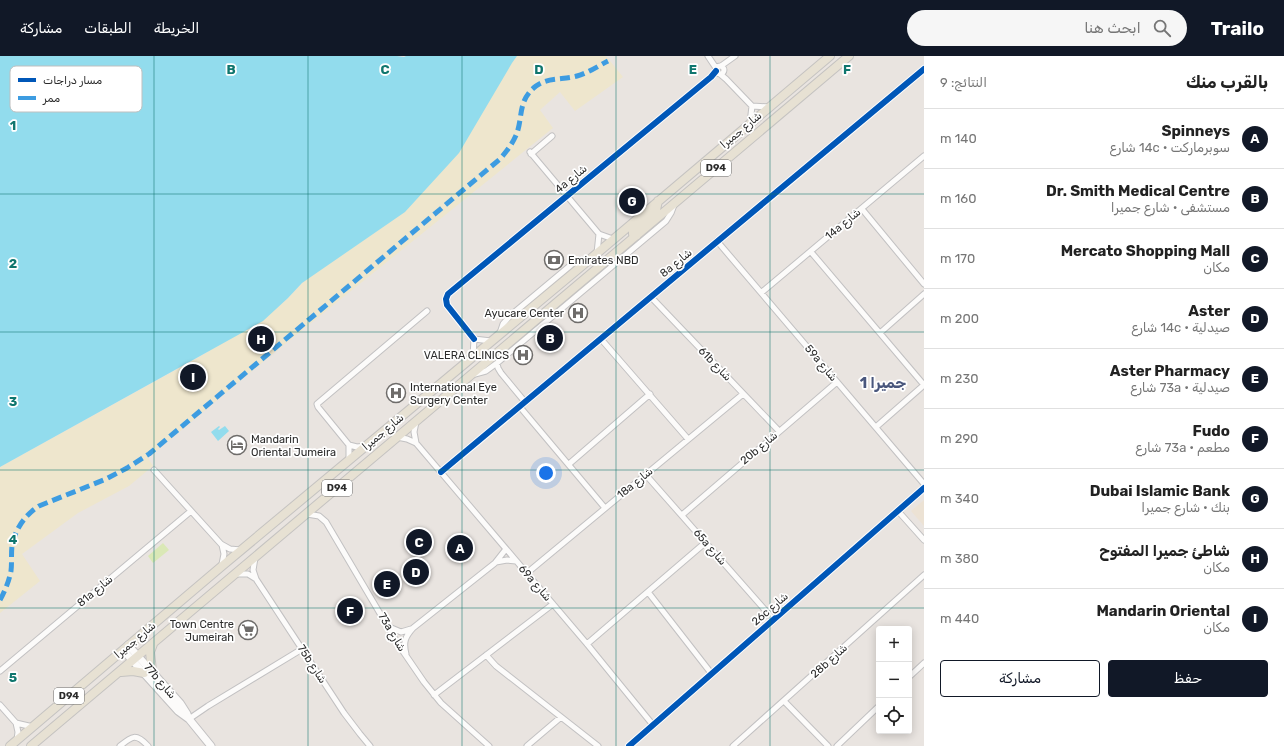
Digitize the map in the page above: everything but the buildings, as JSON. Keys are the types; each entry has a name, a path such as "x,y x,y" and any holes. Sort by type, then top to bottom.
{"main road":[{"name":"شارع جميرا","path":"13,744 125,647 473,358 499,334 589,260 830,56"},
{"name":"شارع جميرا","path":"32,746 849,56"},
{"path":"637,235 633,234 633,230 656,210 658,207 658,201"},
{"path":"583,280 588,269 614,246 615,243 613,239"},
{"path":"120,672 133,670 148,672 150,652 153,644"}],"street":[{"path":"708,56 752,106 769,107"},
{"name":"4a شارع","path":"474,339 449,308 446,302 448,294 735,56"},
{"name":"8a شارع","path":"441,472 924,69"},
{"path":"750,123 752,106"},
{"path":"552,136 530,153 599,234 613,239"},
{"name":"14a شارع","path":"762,292 924,156"},
{"path":"472,374 486,371 666,221 674,204"},
{"path":"862,209 924,284"},
{"path":"597,253 599,234"},
{"name":"59a شارع","path":"718,242 924,484"},
{"path":"811,252 924,385 876,427"},
{"path":"880,333 924,294"},
{"name":"61b شارع","path":"651,297 779,431"},
{"path":"366,446 357,447 349,445 317,405 427,311"},
{"path":"473,358 474,339 491,341"},
{"path":"601,339 688,439"},
{"path":"497,362 500,373 525,402"},
{"name":"20b شارع","path":"682,515 837,382"},
{"path":"569,464 650,394"},
{"name":"18a شارع","path":"527,573 743,394"},
{"path":"520,407 605,508"},
{"path":"416,422 414,432 416,443"},
{"path":"397,437 416,443"},
{"name":"69a شارع","path":"416,443 587,644 652,725"},
{"path":"349,445 349,460"},
{"path":"154,470 222,544 230,549 242,550"},
{"name":"65a شارع","path":"646,475 773,619"},
{"name":"26c شارع","path":"629,746 924,488"},
{"name":"81a شارع","path":"0,671 191,511"},
{"path":"898,511 924,540"},
{"name":"73a شارع","path":"307,514 317,516 324,520 406,656 434,695 489,746"},
{"path":"587,644 706,542"},
{"path":"222,544 224,554 222,566"},
{"path":"406,656 404,642 406,636 413,628 495,563 506,549"},
{"name":"75b شارع","path":"255,558 253,570 256,579 344,713 370,746"},
{"path":"495,563 507,560 516,561"},
{"path":"236,574 248,574 256,579"},
{"name":"28b شارع","path":"733,746 924,575"},
{"path":"648,592 711,673"},
{"path":"434,695 553,604"},
{"path":"388,626 401,632 413,628"},
{"name":"77b شارع","path":"125,647 184,708 189,720 208,745"},
{"path":"189,720 208,706 302,649"},
{"path":"486,655 496,666 598,746"},
{"path":"912,674 924,663"},
{"path":"784,701 828,746"},
{"path":"0,705 16,723 18,732 13,744"},
{"path":"837,746 876,709"},
{"path":"527,746 561,717"},
{"path":"16,723 33,727"},
{"path":"120,746 128,739 136,737 140,738 148,746"}],"shaded area":[{"path":"924,500 924,526 911,511"}],"sand":[{"path":"517,56 606,56 623,77 575,111 560,92 540,110 553,128 269,357 148,458 153,466 129,486 78,513 22,554 40,581 0,613 0,467 201,356 278,307"}],"green space":[{"path":"163,543 169,550 153,563 148,556"}],"water":[{"path":"0,56 517,56 459,153 405,212 302,283 263,321 0,467"},
{"path":"219,426 219,430 225,426 229,431 218,441 211,432"}],"marked path":[{"path":"0,600 7,586 11,571 13,540 21,523 29,514 39,506 106,479 149,454 500,159 514,140 519,126 522,108 530,91 546,81 581,75 608,61"}],"cycle path":[{"path":"441,472 924,69"},
{"path":"474,339 447,305 446,299 448,294 711,77 716,71"},
{"path":"629,746 924,488"}],"place":[{"name":"Dubai Islamic Bank","path":"632,201"},
{"name":"Emirates NBD","path":"554,260"},
{"name":"Ayucare Center","path":"578,313"},
{"name":"Dr. Smith Medical Centre","path":"550,338"},
{"name":"شاطئ جميرا المفتوح","path":"261,339"},
{"name":"VALERA CLINICS","path":"523,355"},
{"name":"Mandarin Oriental","path":"193,377"},
{"name":"International Eye Surgery Center","path":"396,393"},
{"name":"Mandarin Oriental Jumeira","path":"237,445"},
{"name":"Mercato Shopping Mall","path":"419,542"},
{"name":"Spinneys","path":"460,548"},
{"name":"Aster","path":"416,572"},
{"name":"Aster Pharmacy","path":"387,584"},
{"name":"Fudo","path":"350,611"},
{"name":"Town Centre Jumeirah","path":"248,630"}],"district":[{"name":"جميرا 1","path":"883,383"}]}
